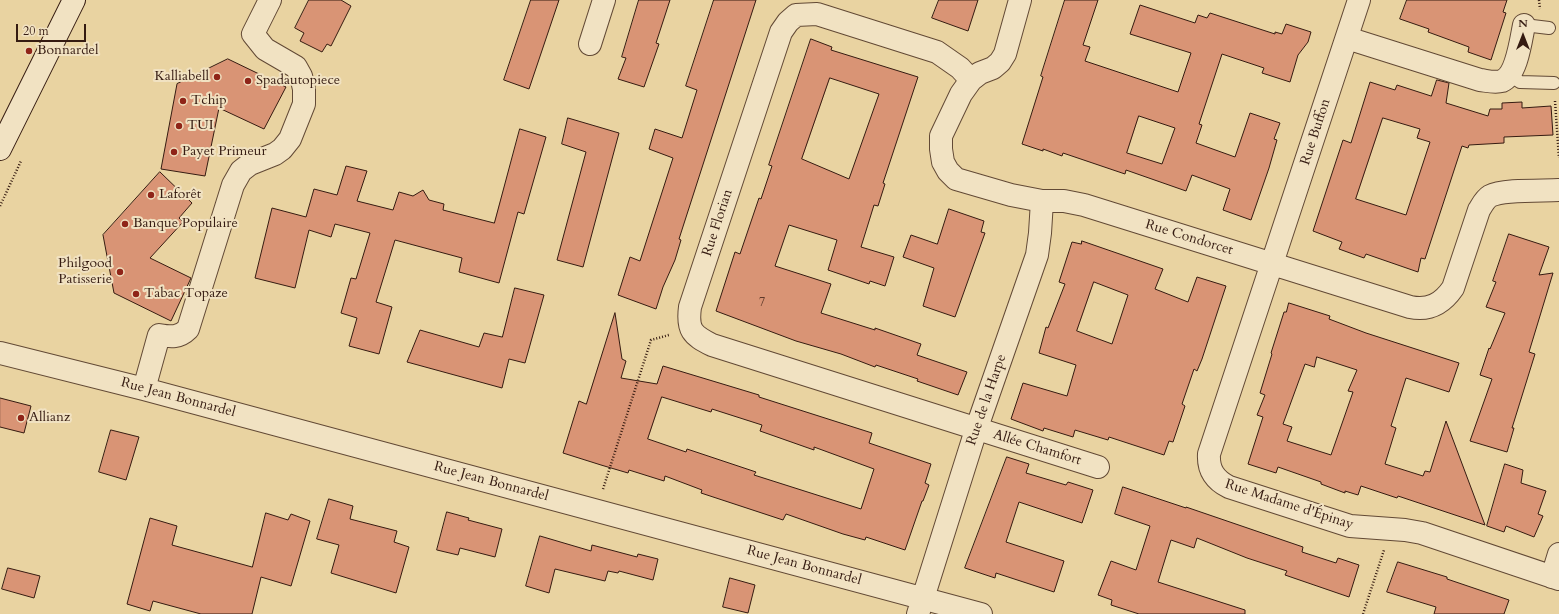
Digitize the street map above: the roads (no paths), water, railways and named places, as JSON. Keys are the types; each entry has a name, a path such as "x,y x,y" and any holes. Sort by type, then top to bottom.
{"street":[{"path":"0,149 74,0"},
{"path":"144,389 159,335 172,337 182,335 188,329 233,185 241,172 250,164 275,154 282,149 290,138 304,104 304,89 301,76 296,67 265,49 253,34 270,0"},
{"path":"590,44 604,0"},
{"name":"Rue Condorcet","path":"1020,0 1005,54 1000,62 993,68 980,73 971,80 961,94 941,136 943,162 948,172 956,179 1011,195 1042,201 1064,201 1084,205 1410,308 1420,309 1429,308 1438,304 1453,288 1478,210 1490,196 1509,192 1559,190"},
{"name":"Rue Buffon","path":"1273,264 1358,0"},
{"name":"Rue Florian","path":"971,80 960,68 937,52 817,14 796,14 784,27 778,39 690,307 689,318 690,328 695,335 712,345 976,430"},
{"path":"1347,38 1480,80 1494,82 1503,80 1510,75 1515,66 1524,25"},
{"name":"Rue de la Harpe","path":"921,606 976,430 1037,255 1042,201"},
{"name":"Rue Madame d'Épinay","path":"1273,264 1209,454 1208,463 1220,483 1350,526 1422,533 1555,578"},
{"name":"Rue Jean Bonnardel","path":"0,353 144,389 596,510 921,606 981,614"},
{"name":"Allée Chamfort","path":"976,430 1098,467"},
{"path":"1555,578 1559,554"}],"lane":[{"path":"1524,25 1549,28"},
{"path":"1510,75 1520,82 1554,83"}],"place":[{"name":"Bonnardel","path":"29,51"},
{"name":"Kalliabell","path":"217,77"},
{"name":"Spadautopiece","path":"248,81"},
{"name":"Tchip","path":"183,101"},
{"name":"TUI","path":"179,126"},
{"name":"Payet Primeur","path":"174,152"},
{"name":"Laforêt","path":"151,195"},
{"name":"Banque Populaire","path":"125,224"},
{"name":"Philgood Patisserie","path":"120,272"},
{"name":"Tabac Topaze","path":"136,294"},
{"name":"Allianz","path":"21,418"}]}
